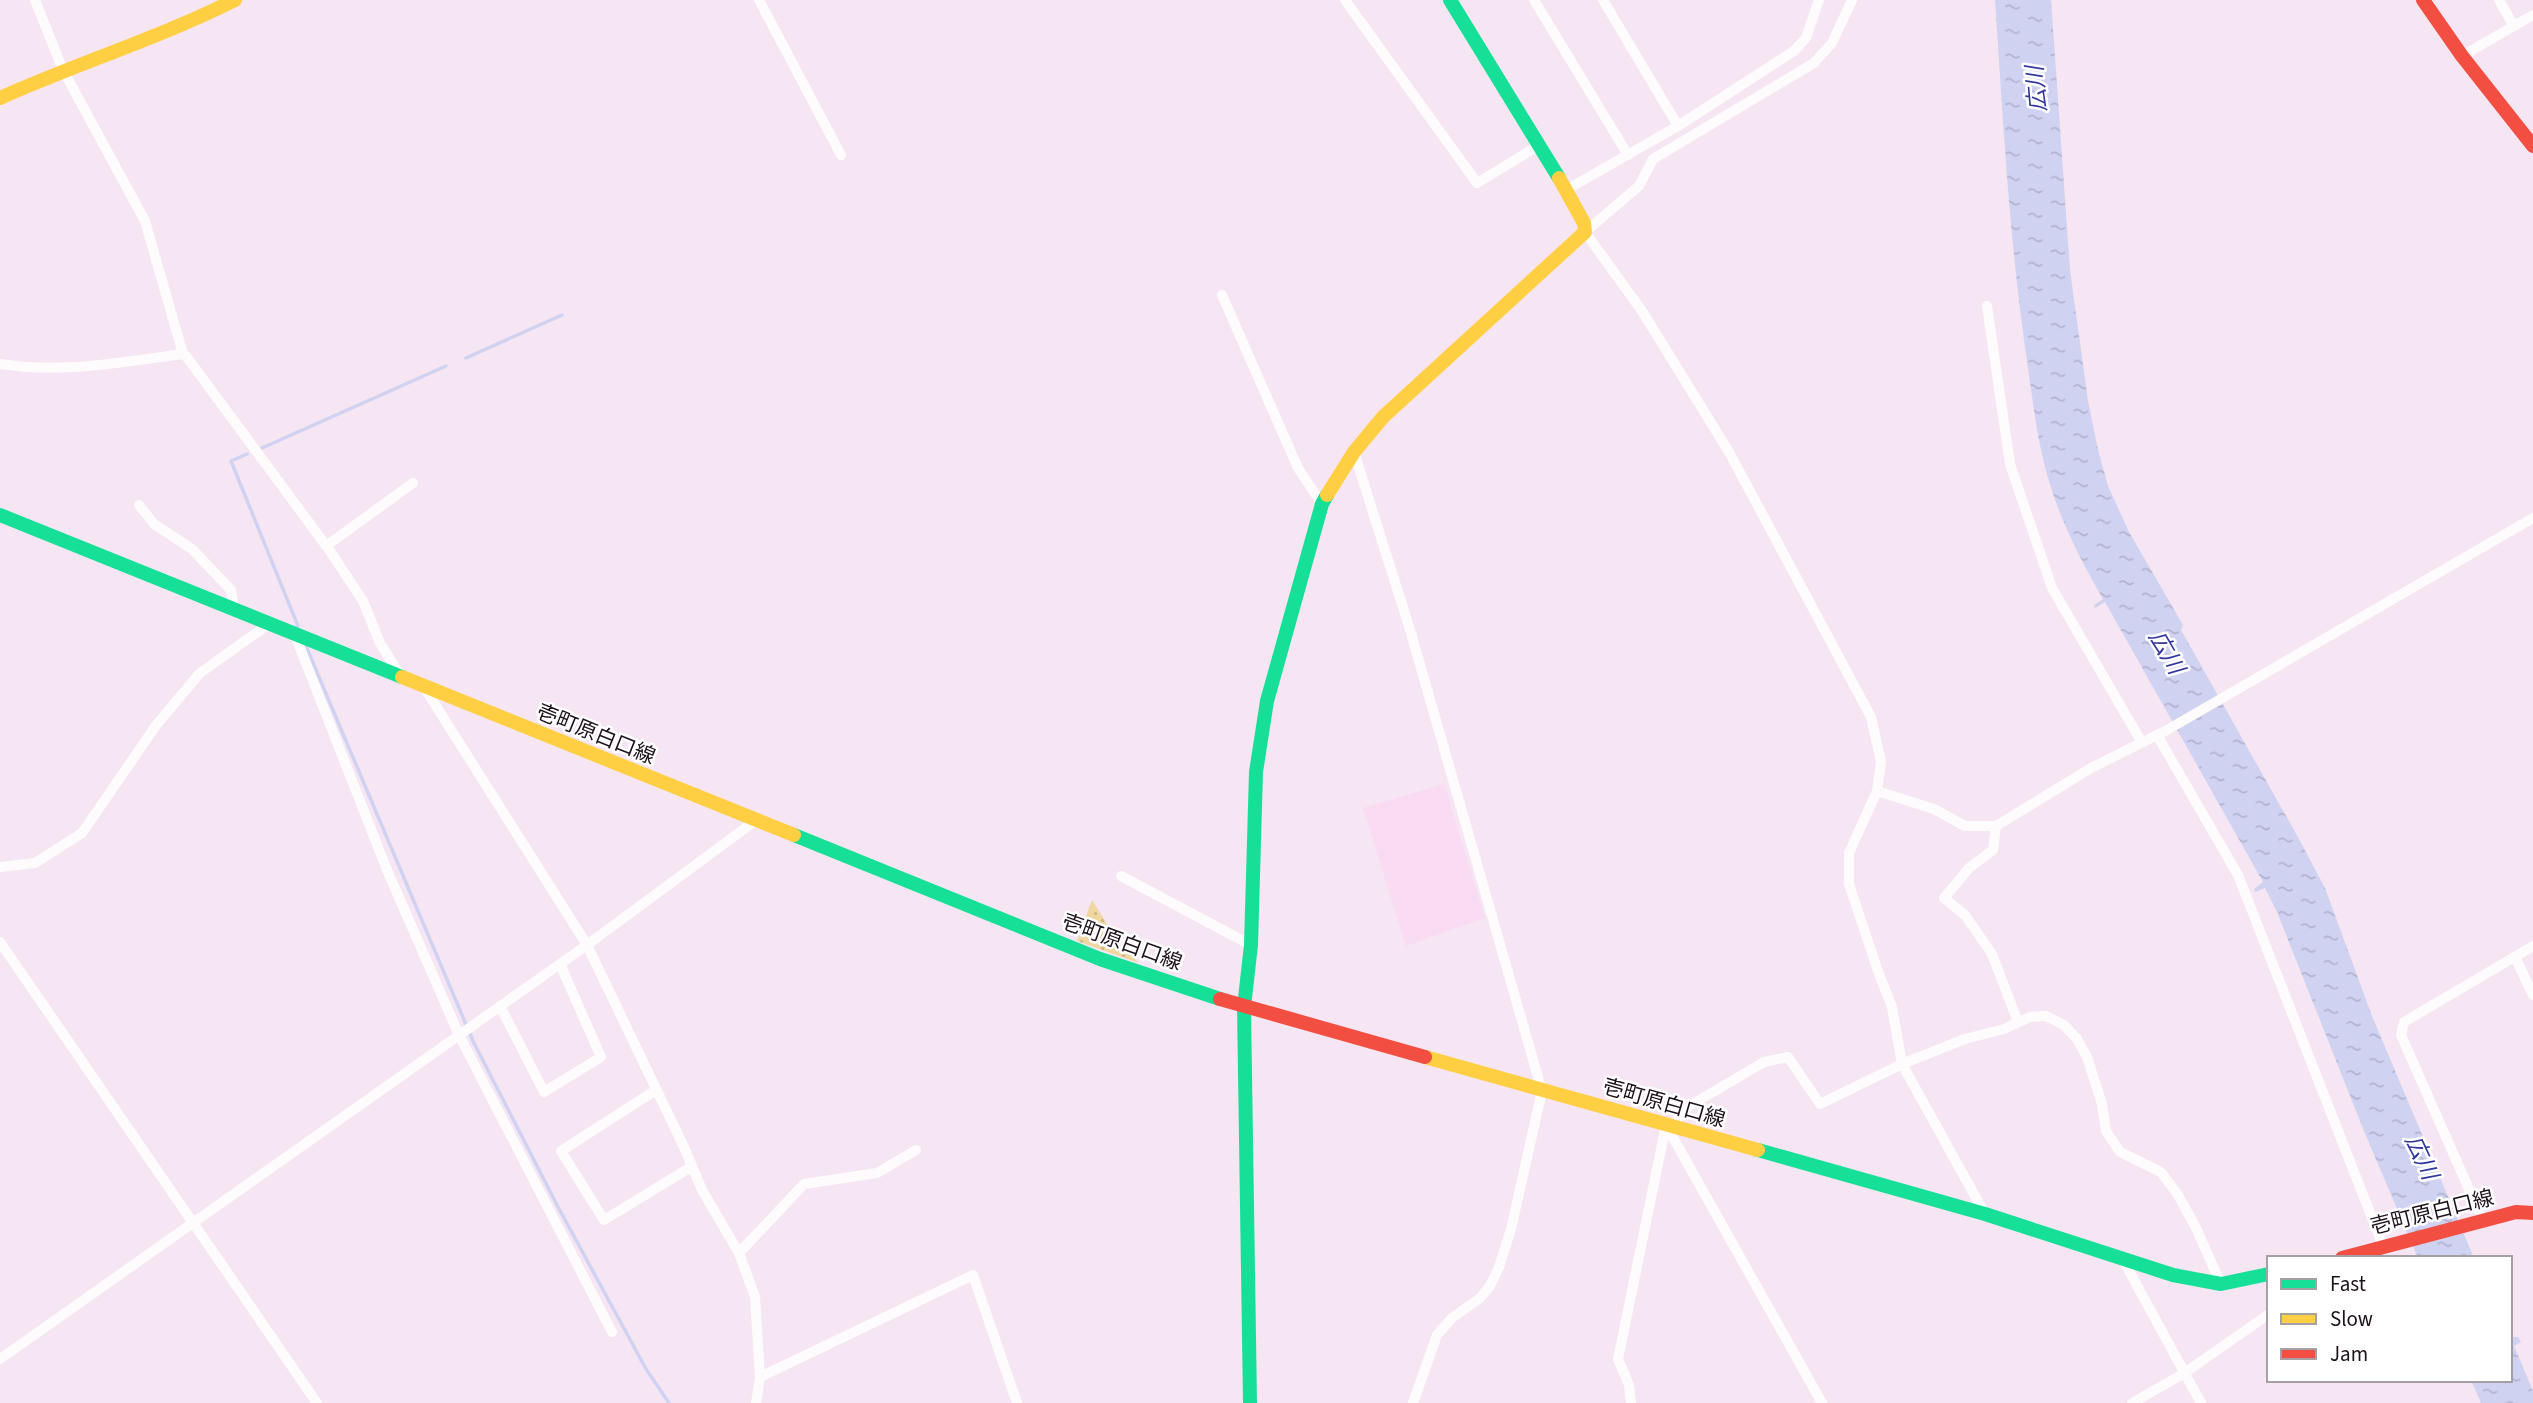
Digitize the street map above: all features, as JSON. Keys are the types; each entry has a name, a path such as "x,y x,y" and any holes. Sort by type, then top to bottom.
{"main road":[{"path":"1250,1403 1244,1007 1251,945 1256,772 1267,701 1322,504 1354,452 1383,417 1585,232 1584,223 1566,190 1450,0"},
{"path":"2423,0 2462,56 2533,146"},
{"path":"0,97 198,19 233,1"},
{"name":"壱町原白口線","path":"0,515 1100,959 1244,1007 1985,1214 2174,1275 2221,1284 2267,1274"},
{"name":"壱町原白口線","path":"2349,1256 2516,1212 2533,1213"}],"street":[{"path":"35,0 63,70 145,220 183,354 326,546 363,601 380,643 401,678"},
{"path":"759,0 841,155"},
{"path":"1345,0 1478,183 1538,146"},
{"path":"1534,0 1628,155"},
{"path":"1603,0 1678,126"},
{"path":"1566,190 1678,126 1794,51 1807,38 1819,0"},
{"path":"1852,0 1832,43 1814,63 1653,159 1639,186 1585,232 1642,311 1729,452 1871,717 1881,762 1877,791 1849,853 1849,884 1878,974 1892,1007 1902,1064 1985,1214"},
{"path":"2499,0 2514,26"},
{"path":"2462,56 2533,15"},
{"path":"1222,295 1298,468 1322,504"},
{"path":"1987,306 2010,464 2052,588 2141,741"},
{"path":"0,364 69,369 183,354"},
{"path":"1354,452 1411,633 1542,1091 1511,1229 1499,1267 1480,1298 1452,1318 1437,1335 1413,1403"},
{"path":"326,546 413,483"},
{"path":"139,505 154,524 192,549 231,590 234,610"},
{"path":"1877,791 1934,808 1965,826 1996,826 2091,768 2167,730 2533,518"},
{"path":"0,867 36,863 82,834 157,724 201,673 270,624"},
{"path":"295,635 387,870 459,1035 611,1332"},
{"path":"424,687 587,945 702,1190 739,1254 755,1297 760,1377 756,1403"},
{"path":"2157,734 2238,875 2390,1244"},
{"path":"0,1359 587,945 755,821"},
{"path":"1996,826 1993,850 1969,868 1944,898 1965,915 1992,954 2018,1022"},
{"path":"1121,876 1251,945"},
{"path":"0,942 317,1403"},
{"path":"2480,1221 2401,1035 2404,1022 2533,946"},
{"path":"2515,957 2533,995"},
{"path":"500,1006 544,1092 601,1057 560,964"},
{"path":"1631,1403 1629,1385 1618,1359 1671,1127 1679,1112 1764,1062 1788,1057 1821,1104 1902,1064 2030,1017 2046,1016 2064,1025 2077,1039 2087,1057 2106,1131 2120,1152 2161,1172 2196,1227 2221,1284"},
{"path":"656,1090 561,1151 604,1220 691,1167"},
{"path":"1671,1127 1822,1403"},
{"path":"739,1254 804,1184 877,1172 916,1150"},
{"path":"2121,1257 2201,1403"},
{"path":"760,1377 973,1275 1017,1403"},
{"path":"2132,1403 2183,1374 2267,1315"}],"shaded area":[{"path":"1444,784 1485,918 1406,946 1363,808"},
{"path":"1092,900 1120,945 1139,963 1077,941"}],"water":[{"name":"広川","path":"1995,0 2051,0 2070,270 2088,401 2108,486 2129,532 2183,625 2181,630 2325,888 2372,1016 2473,1256 2417,1256 2277,912 2265,888 2255,892 2254,889 2263,882 2105,602 2095,608 2094,605 2103,599 2064,522 2043,459 2020,310"},
{"path":"2512,1337 2518,1337 2521,1342 2514,1346 2533,1391 2533,1403 2481,1403 2472,1382 2512,1382"}],"waterway":[{"path":"466,358 562,315"},
{"path":"262,448 446,366"},
{"path":"247,454 231,461 298,626"},
{"path":"305,644 473,1041 557,1205 646,1369 669,1403"}],"traffic: fast":[{"path":"1450,0 1559,178"},
{"path":"1250,1403 1244,1007 1251,945 1256,772 1267,701 1322,504 1327,495"},
{"path":"0,515 402,677"},
{"path":"794,835 1100,959 1220,999"},
{"path":"1758,1150 1985,1214 2173,1275 2221,1284 2267,1274"}],"traffic: slow":[{"path":"0,98 235,0"},
{"path":"1327,495 1354,452 1383,417 1585,232 1584,223 1559,178"},
{"path":"402,677 794,835"},
{"path":"1425,1057 1758,1150"}],"traffic: jam":[{"path":"2423,0 2462,56 2533,146"},
{"path":"1220,999 1425,1057"},
{"path":"2350,1256 2516,1212 2533,1213"}]}
